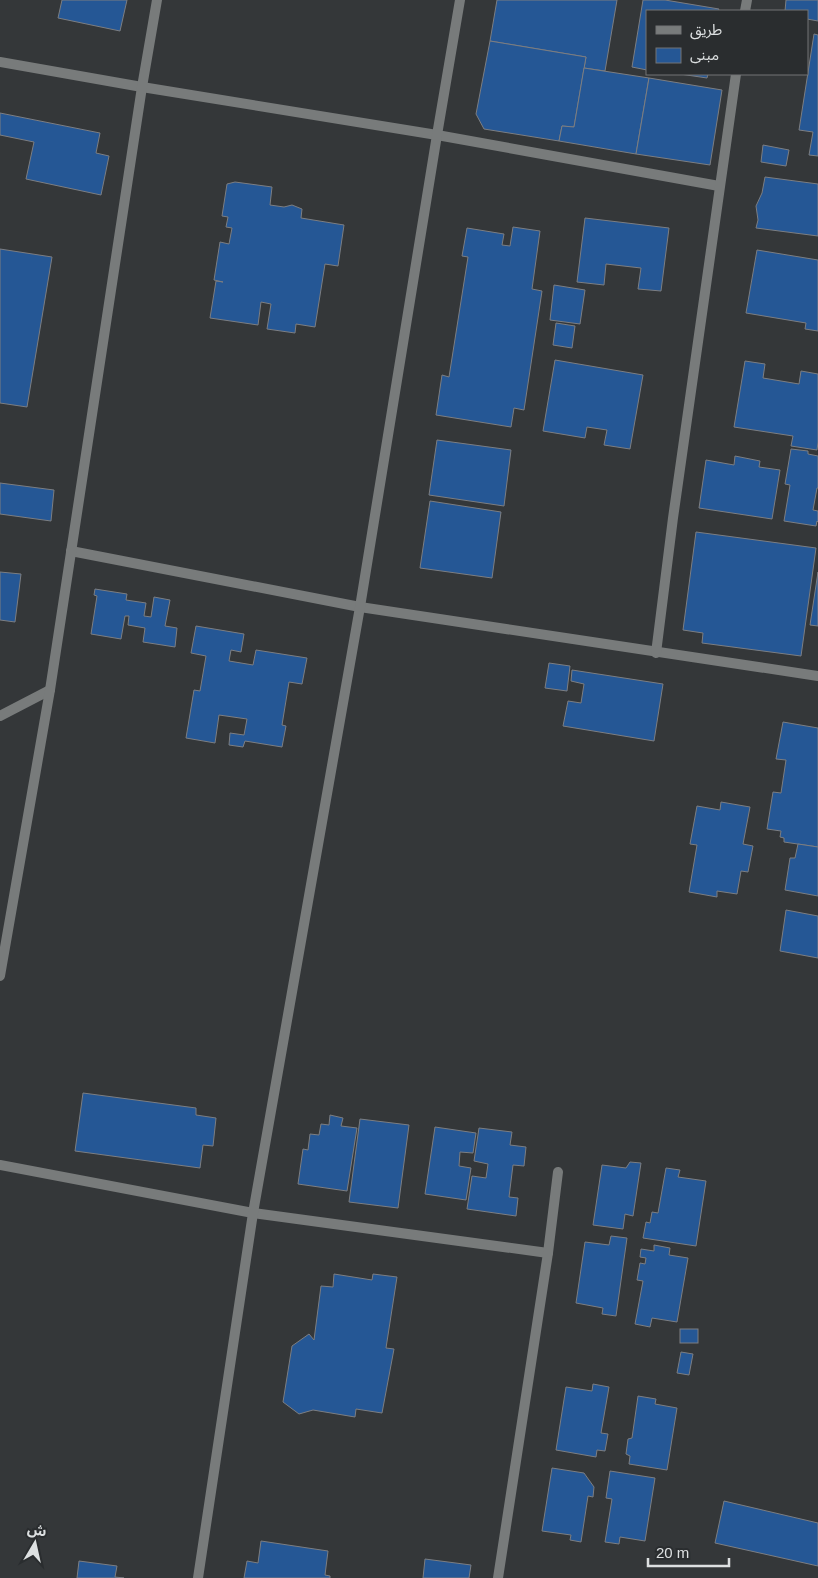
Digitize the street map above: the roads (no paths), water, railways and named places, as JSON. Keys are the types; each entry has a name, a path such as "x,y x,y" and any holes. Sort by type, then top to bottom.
{"street":[{"path":"0,976 50,690 142,87 158,0"},
{"path":"198,1578 253,1213 360,607 460,0"},
{"path":"0,62 437,135 719,186"},
{"path":"656,653 736,75"},
{"path":"71,551 360,607 818,676"},
{"path":"0,716 50,690"},
{"path":"0,1165 253,1213 548,1253"},
{"path":"498,1578 548,1253 558,1172"}]}
